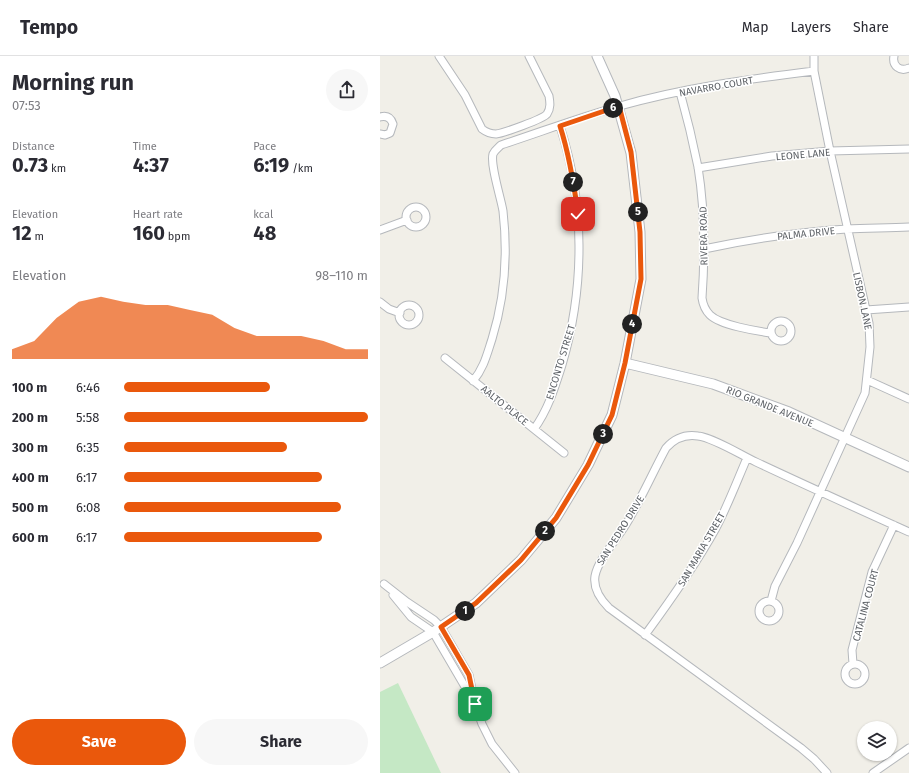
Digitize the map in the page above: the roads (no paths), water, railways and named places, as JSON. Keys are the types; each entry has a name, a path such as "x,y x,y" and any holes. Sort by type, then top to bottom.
{"street":[{"path":"440,56 454,77 479,124 486,132 491,134 500,133 539,120 549,112 549,96 529,56"},
{"path":"380,663 441,627 476,603 521,560 556,518 588,465 612,415 625,363 641,279 640,232 631,152 619,106 597,56"},
{"name":"LISBON LANE","path":"771,601 775,586 821,492 865,393 870,347 869,322 830,151 814,71 814,56"},
{"path":"894,56 894,62 897,67 903,69 909,68"},
{"name":"NAVARRO COURT","path":"473,381 484,364 496,326 504,285 504,225 502,203 494,168 493,155 496,149 501,145 619,106 712,85 814,71"},
{"name":"RIVERA ROAD","path":"680,92 690,128 698,168 702,204 704,249 703,306 706,311 716,320 754,331 771,333"},
{"path":"380,117 388,117 393,124 390,133 384,135 380,134"},
{"name":"ENCONTO STREET","path":"534,429 547,408 563,362 573,320 579,275 579,233 576,200 560,126"},
{"name":"LEONE LANE","path":"698,168 760,158 830,151 909,149"},
{"path":"380,230 407,220"},
{"name":"PALMA DRIVE","path":"704,249 751,239 848,229 909,227"},
{"path":"380,302 389,309 400,313"},
{"path":"866,310 909,307"},
{"name":"AALTO PLACE","path":"445,358 564,453"},
{"name":"RIO GRANDE AVENUE","path":"625,363 713,384 789,412 909,467"},
{"path":"867,380 909,399"},
{"name":"SAN PEDRO DRIVE","path":"827,773 814,759 800,748 614,612 601,600 595,586 595,577 600,561 629,520 666,448 672,441 689,435 709,439 747,458 909,532"},
{"name":"SAN MARIA STREET","path":"645,635 684,581 706,545 725,508 747,458"},
{"name":"CATALINA COURT","path":"853,664 852,650 872,572 894,525"},
{"path":"382,582 407,602 434,620 441,627 469,675 475,704 482,724 492,744 515,773"},
{"path":"382,582 411,617 433,632 475,704"},
{"path":"873,773 909,748"}]}
